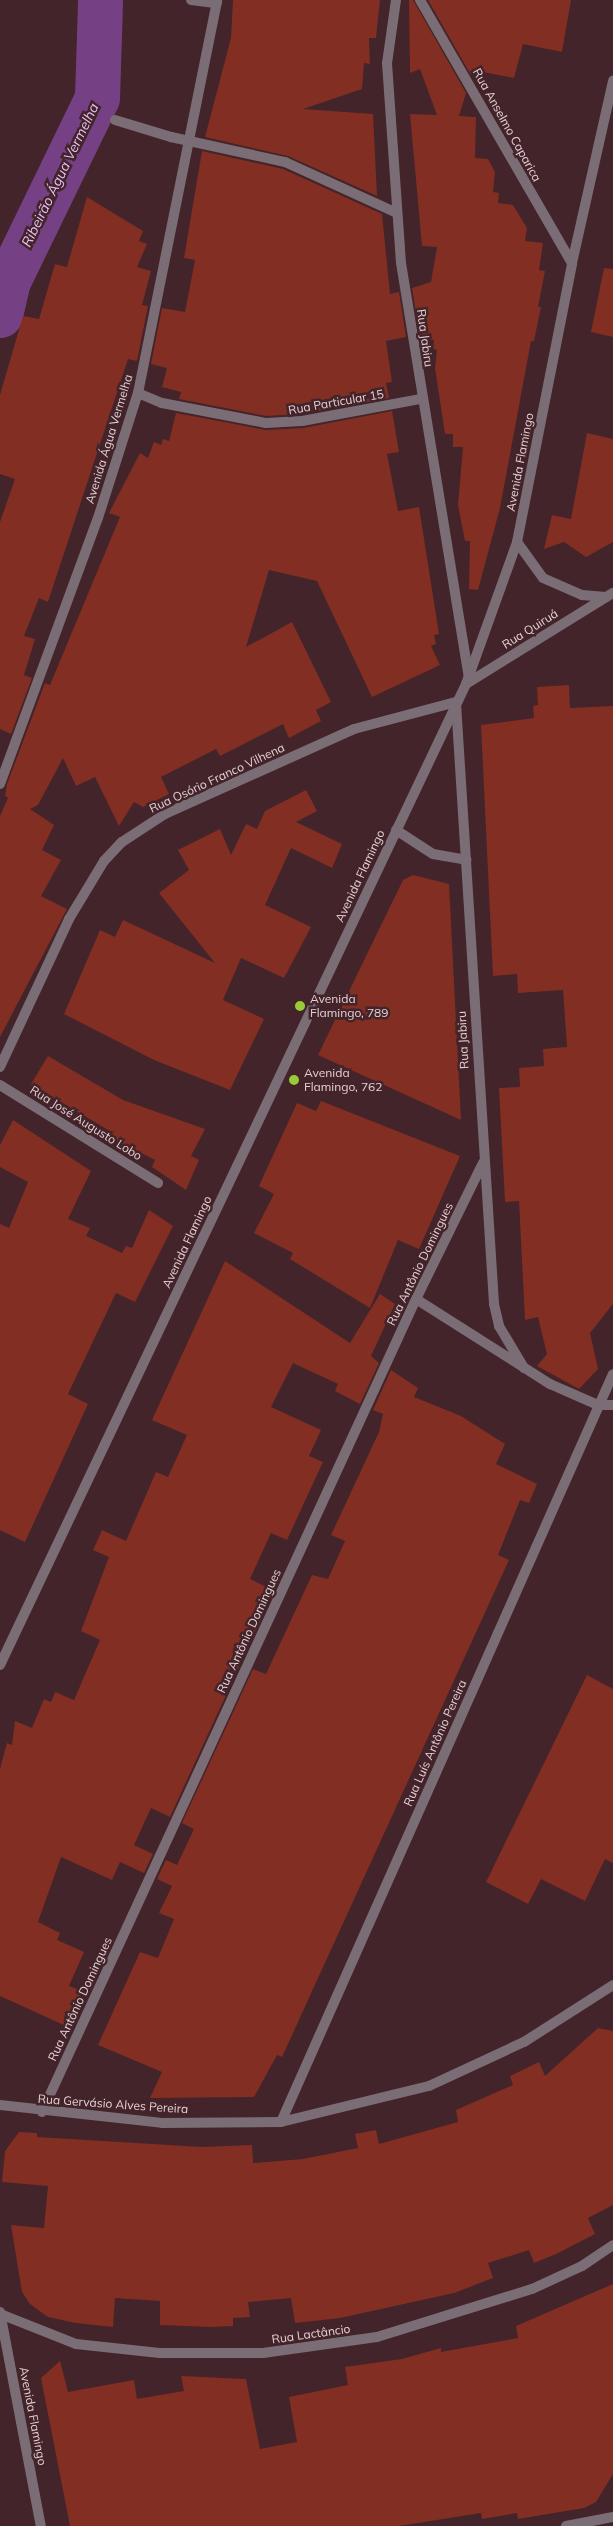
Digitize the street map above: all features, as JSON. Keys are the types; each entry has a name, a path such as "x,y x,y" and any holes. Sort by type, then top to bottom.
{"street":[{"path":"191,0 217,2"},
{"name":"Rua Jabiru","path":"396,0 387,63 397,213 421,399 468,680"},
{"name":"Rua Anselmo Caparica","path":"420,0 572,263"},
{"name":"Avenida Água Vermelha","path":"0,784 98,518 138,393 191,139 217,2"},
{"name":"Avenida Flamingo","path":"0,1665 468,680 517,542 572,263 613,81"},
{"path":"115,120 285,162 397,213"},
{"name":"Rua Particular 15","path":"138,393 162,403 266,423 302,421 421,399"},
{"name":"Rua Quiruá","path":"517,542 542,578 582,594 610,594"},
{"name":"Rua Quiruá","path":"468,680 610,594"},
{"name":"Rua Jabiru","path":"456,702 483,1163 494,1304 499,1326 524,1368"},
{"name":"Rua Osório Franco Vilhena","path":"0,1067 69,919 104,860 122,842 165,814 354,729 456,702"},
{"name":"Avenida Flamingo","path":"396,830 433,854 466,860"},
{"name":"Rua José Augusto Lobo","path":"0,1085 158,1183"},
{"name":"Rua Antônio Domingues","path":"42,2112 416,1299 483,1163"},
{"name":"Rua Jabiru","path":"416,1299 524,1368 576,1398 598,1405 613,1405"},
{"name":"Rua Luís Antônio Pereira","path":"281,2122 613,1374"},
{"name":"Rua Gervásio Alves Pereira","path":"0,2105 42,2112 162,2123 281,2122 429,2086 524,2042 613,1985"},
{"name":"Rua Lactâncio","path":"0,2313 76,2344 160,2353 263,2353 377,2337 532,2289 582,2266 613,2245"},
{"name":"Avenida Flamingo","path":"0,2313 41,2526"},
{"path":"566,2526 613,2517"}],"building":[{"path":"233,0 380,0 376,38 369,38 370,64 364,63 362,89 303,109 373,114 377,196 288,156 205,137 231,38"},
{"path":"409,0 413,0 466,93 459,116 476,117 475,158 488,159 495,172 493,192 499,193 498,203 513,205 527,228 525,241 543,243 539,270 545,271 538,307 541,307 534,341 531,341 500,508 478,590 469,589 470,541 465,541 458,505 463,447 453,447 453,434 445,434 435,368 437,350 433,349 434,340 420,338 412,288 431,282 437,247 422,246 410,114 437,115 420,69 410,73"},
{"path":"428,0 571,0 562,52 523,44 514,78 473,70 471,75"},
{"path":"202,151 283,169 382,214 390,294 399,292 406,337 386,341 392,382 386,383 389,398 301,414 266,416 179,399 181,392 162,387 167,368 151,364 162,308 185,312 195,260 184,258"},
{"path":"87,197 143,231 139,241 147,244 137,267 151,271 142,305 148,306 137,361 128,359 48,602 39,598 24,636 35,639 24,675 32,678 11,734 0,729 0,522 15,479 0,474 0,395 23,316 39,319 55,264 67,267"},
{"path":"604,268 613,269 613,337 591,332"},
{"path":"392,411 399,452 387,454 398,511 419,507 439,634 434,635 436,644 431,646 440,665 372,697 317,581 269,570 246,647 292,622 331,702 316,710 321,721 289,738 283,724 220,756 216,749 161,777 169,794 143,807 134,802 119,826 95,777 76,786 63,758 38,805 30,809 54,825 42,850 61,860 41,896 67,909 0,1037 0,816 8,798 5,796 7,784 45,683 50,685 120,517 109,513 140,453 148,458 154,442 161,445 163,439 169,441 176,413 266,430 303,428"},
{"path":"587,433 613,439 613,542 586,557 564,542 544,549 552,515 571,519"},
{"path":"569,685 570,708 613,706 613,1304 590,1333 598,1369 579,1389 537,1366 547,1354 538,1317 525,1320 519,1201 505,1202 499,1088 520,1087 519,1068 544,1066 543,1049 567,1047 563,990 518,993 517,974 493,976 481,725 534,718 533,706 538,705 537,687"},
{"path":"306,790 317,811 296,822 342,844 332,868 291,848 265,905 311,927 284,978 241,958 223,1000 264,1019 230,1090 154,1060 64,1014 100,930 115,937 123,920 215,963 159,893 189,870 178,850 220,829 231,855 246,824 257,829 265,811"},
{"path":"413,875 449,884 461,1120 318,1055 403,880"},
{"path":"48,1056 123,1100 205,1129 191,1156 199,1160 186,1190 152,1167 155,1160 106,1135 108,1130 31,1084"},
{"path":"321,1101 460,1156 419,1249 398,1240 370,1308 290,1259 293,1253 254,1233 274,1194 259,1186 297,1103 316,1111"},
{"path":"13,1120 91,1171 68,1219 90,1228 86,1236 122,1253 126,1246 132,1248 149,1210 173,1226 135,1302 116,1293 68,1394 88,1404 25,1542 0,1530 0,1224 9,1228 28,1182 0,1167 0,1145"},
{"path":"225,1261 350,1343 380,1294 395,1304 371,1356 379,1363 360,1404 335,1391 338,1384 293,1363 271,1407 321,1430 309,1456 323,1462 287,1540 271,1533 250,1579 271,1589 260,1621 170,1817 151,1808 134,1845 153,1854 144,1873 120,1862 112,1880 61,1857 38,1922 60,1933 57,1940 84,1952 69,1986 82,1991 66,2026 0,1996 0,1769 7,1743 12,1745 15,1721 32,1728 44,1699 51,1702 55,1692 74,1700 100,1640 81,1631 109,1557 93,1550 102,1530 126,1541 156,1472 168,1477 187,1435 152,1420"},
{"path":"391,1370 418,1388 414,1397 461,1416 505,1444 496,1464 537,1484 529,1503 520,1500 498,1555 509,1560 282,2057 277,2055 254,2097 150,2098 162,2072 98,2045 140,1952 158,1958 174,1919 159,1913 172,1886 157,1879 166,1860 177,1865 194,1829 182,1823 253,1669 266,1674 312,1575 328,1579 345,1541 331,1535 379,1432 383,1414 373,1410"},
{"path":"587,1675 613,1689 613,1863 605,1859 585,1901 541,1879 528,1904 486,1882"},
{"path":"598,2028 613,2031 613,2205 588,2218 595,2234 556,2254 534,2263 529,2250 488,2263 493,2278 454,2293 340,2318 295,2323 291,2298 248,2302 250,2317 233,2318 233,2326 211,2327 160,2325 160,2301 115,2298 113,2327 76,2323 48,2317 30,2304 22,2292 11,2225 44,2228 48,2186 2,2182 5,2151 19,2132 37,2133 37,2137 202,2147 252,2145 253,2163 303,2159 358,2148 355,2134 376,2130 379,2144 458,2122 456,2110 513,2085 510,2076 539,2062 545,2076"},
{"path":"613,2284 613,2474 596,2502 584,2508 518,2519 517,2513 482,2519 481,2513 399,2526 70,2526 41,2378 60,2361 68,2392 134,2380 137,2399 184,2391 181,2376 246,2379 260,2449 297,2442 289,2397 348,2385 345,2367 402,2359 441,2348 441,2352 518,2338 516,2326"}],"waterway":[{"name":"Ribeirão Água Vermelha","path":"0,315 8,281 97,98 100,0"}],"place":[{"name":"Avenida Flamingo, 789","path":"300,1006"},
{"name":"Avenida Flamingo, 762","path":"294,1080"}]}
